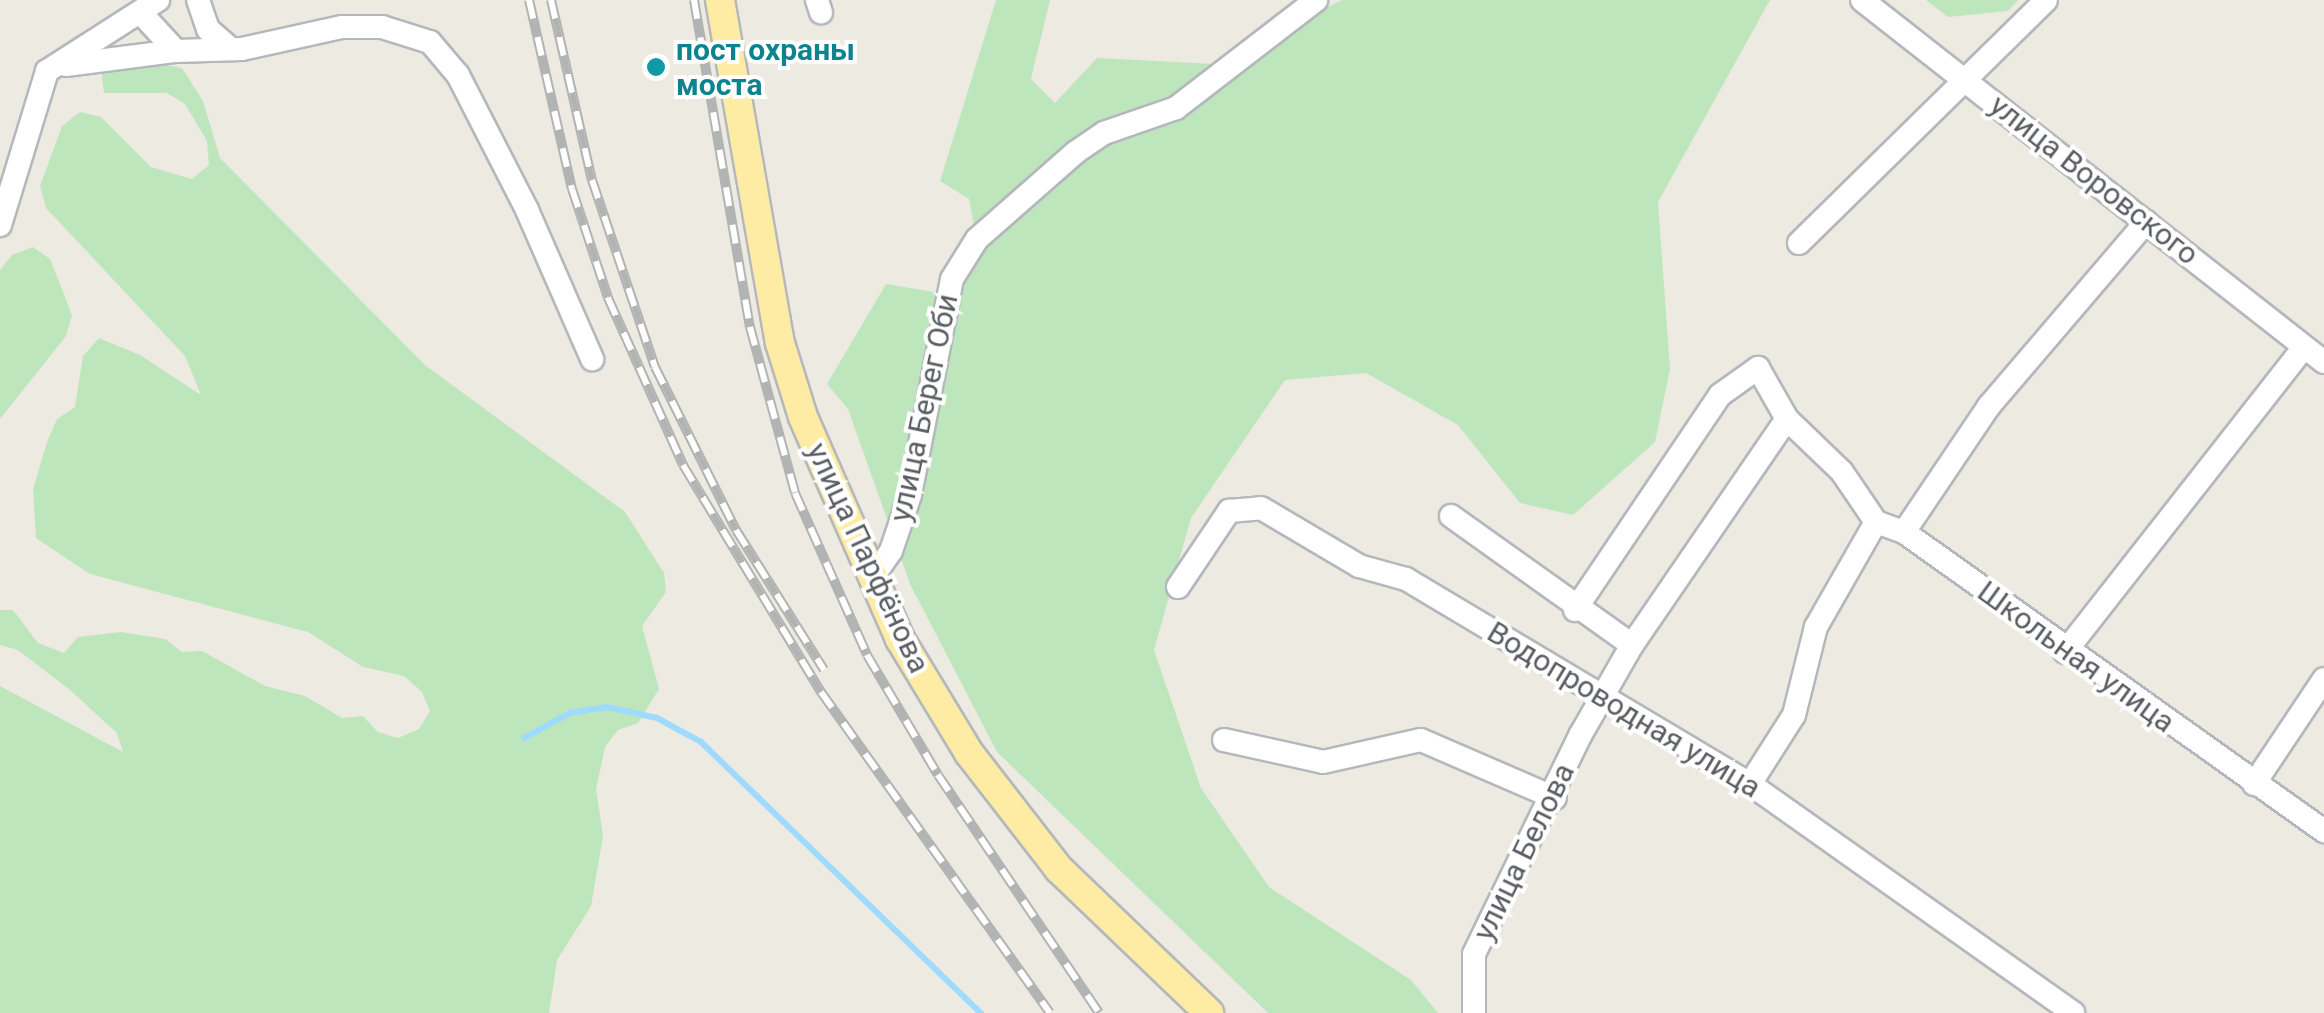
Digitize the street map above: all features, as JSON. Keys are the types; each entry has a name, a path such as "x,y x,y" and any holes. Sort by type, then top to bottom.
{"main road":[{"name":"улица Парфёнова","path":"720,0 766,285 803,417 872,578 928,686 1008,807 1072,884 1208,1013"}],"street":[{"path":"198,0 208,30 231,49"},
{"name":"улица Берег Оби","path":"872,578 891,551 910,494 952,279 977,239 1076,152 1104,133 1176,108 1316,0"},
{"name":"улица Воровского","path":"1862,0 2324,362"},
{"path":"1799,243 2046,0"},
{"path":"0,225 37,88 47,71 149,6 176,51"},
{"path":"47,71 112,54 231,49 342,28 382,28 430,42 458,75 527,210 592,359"},
{"path":"1904,532 1989,406 2146,222"},
{"path":"2065,652 2304,347"},
{"path":"1575,610 1720,394 1758,368 1787,419 1842,472 1876,522 1816,627 1794,715 1750,784"},
{"name":"улица Белова","path":"1474,1013 1474,954 1602,697 1632,644 1787,419"},
{"name":"Водопроводная улица","path":"1178,588 1229,511 1262,508 1359,566 1406,579 1750,784 2073,1013"},
{"path":"1451,516 1575,610 1632,644"},
{"name":"Школьная улица","path":"1876,522 1904,532 2065,652 2324,830"},
{"path":"2254,784 2324,679"},
{"path":"1224,740 1323,762 1421,740 1555,798"}],"green space":[{"path":"996,0 1050,0 1031,79 1055,103 1097,58 1215,64 1342,0 1770,0 1658,202 1670,369 1655,442 1573,515 1520,503 1458,425 1366,373 1285,380 1191,518 1154,650 1201,788 1269,887 1411,980 1438,1013 1268,1013 997,752 910,584 848,409 827,384 886,284 958,296 979,253 969,199 940,181"},
{"path":"1926,0 2018,0 2008,11 1948,17"},
{"path":"142,61 182,68 203,101 220,158 425,365 625,512 664,573 666,592 642,626 659,689 638,723 618,730 605,747 596,789 603,836 591,906 557,960 549,1013 0,1013 0,686 123,752 117,733 70,690 18,650 0,645 0,610 13,610 38,643 64,653 78,637 121,632 165,639 182,652 202,651 265,686 305,696 342,718 363,716 378,732 398,738 419,729 430,711 422,692 404,676 363,667 308,632 90,574 36,538 33,489 47,442 57,419 75,407 83,356 99,338 140,355 201,395 185,356 46,208 40,186 62,126 80,112 101,117 151,167 192,179 209,165 207,141 185,104 167,93 104,93 101,70"},
{"path":"33,247 50,259 72,315 66,336 0,419 0,270 12,255"}],"waterway":[{"path":"524,738 570,713 607,707 657,718 701,742 981,1013"}],"railway":[{"path":"529,0 572,189 608,298 683,465 821,692 1050,1013"},
{"path":"551,0 592,180 655,367 736,530 824,670"},
{"path":"694,0 750,327 795,493 867,655 938,775 1099,1013"}],"place":[{"name":"пост охраны моста","path":"656,67"}]}
